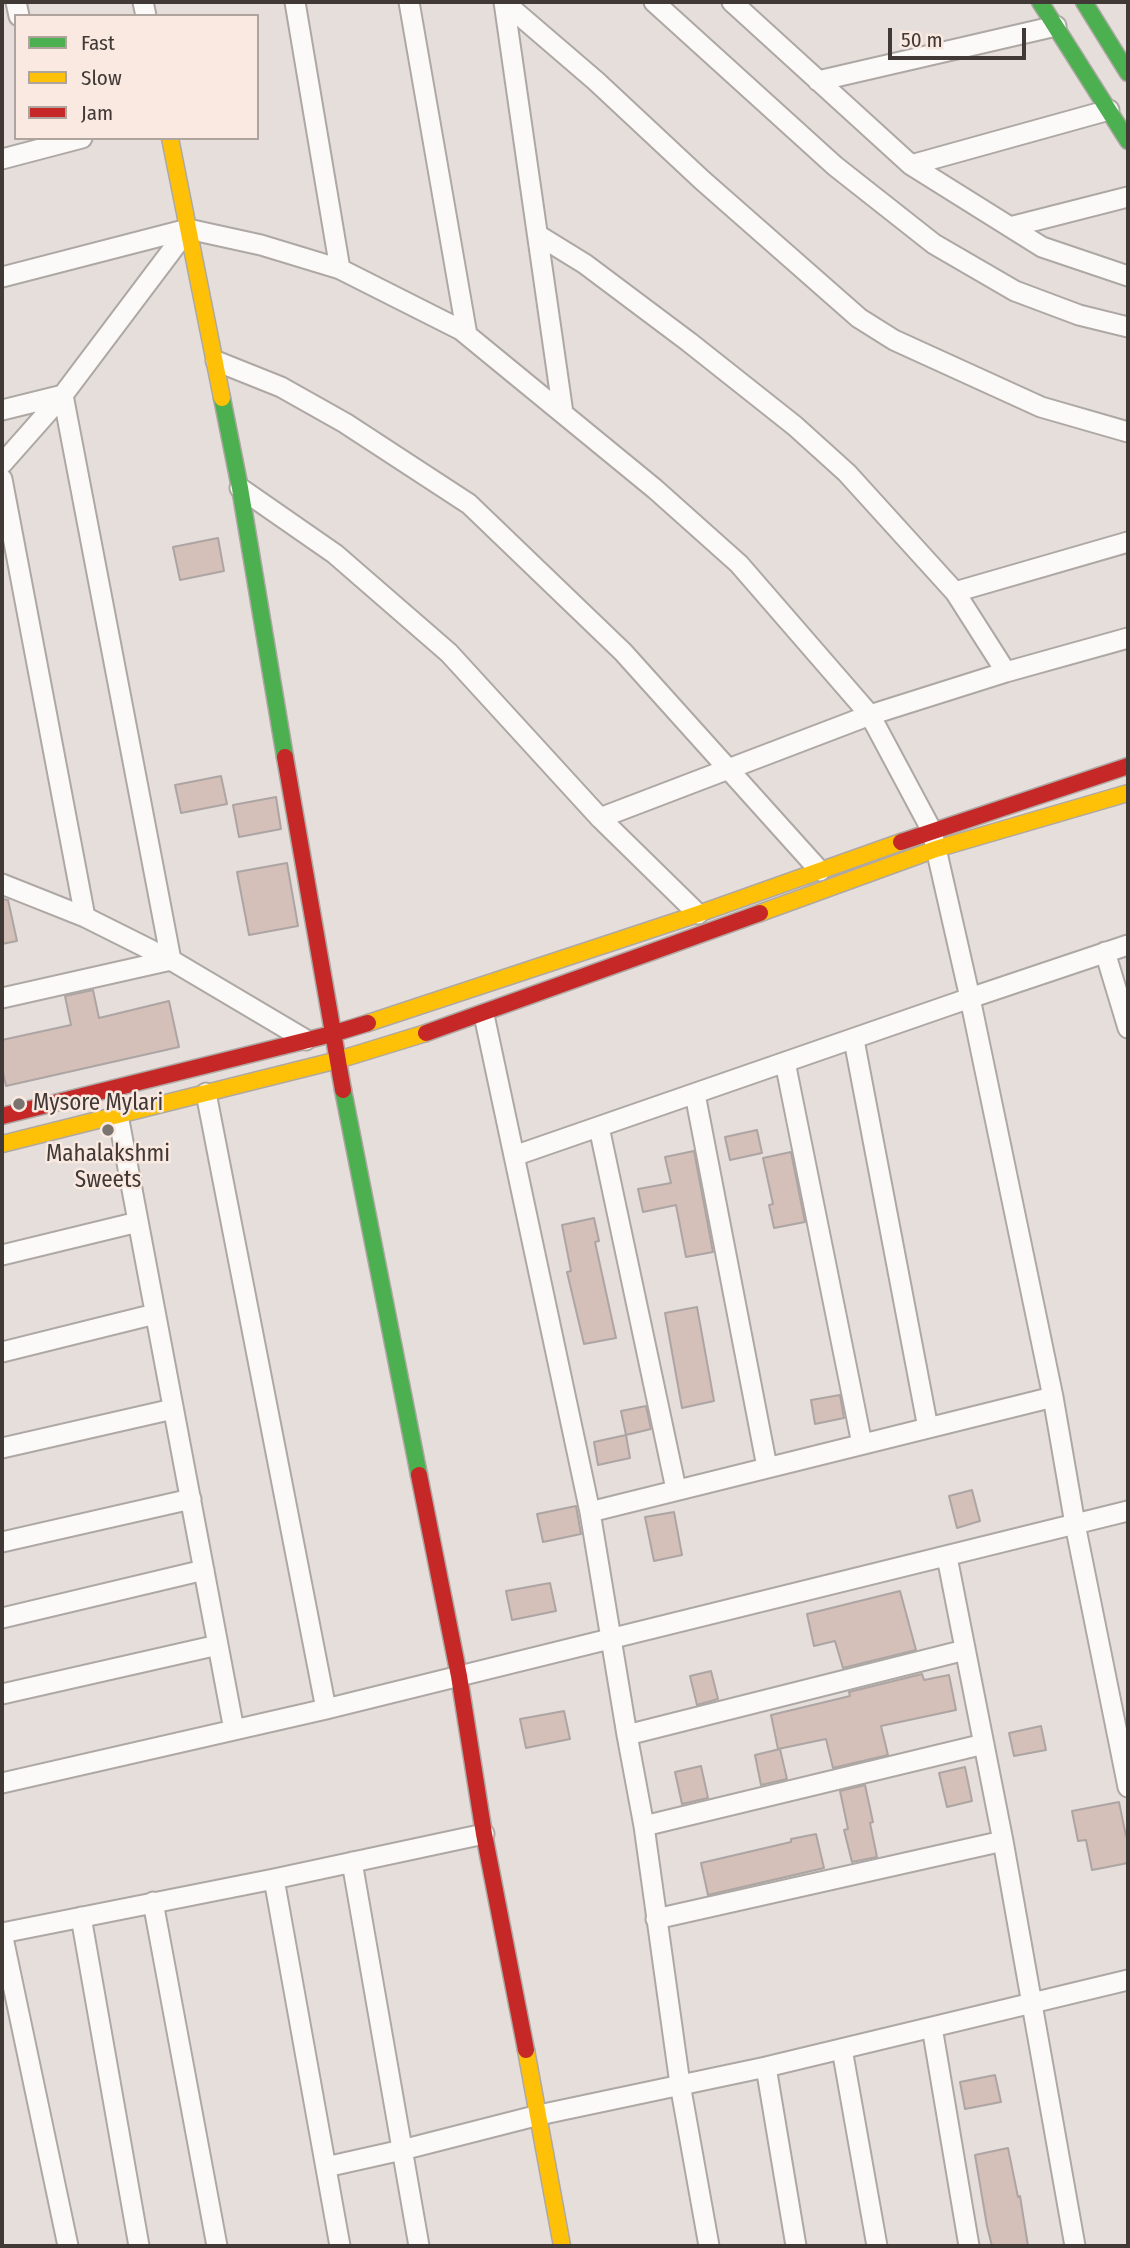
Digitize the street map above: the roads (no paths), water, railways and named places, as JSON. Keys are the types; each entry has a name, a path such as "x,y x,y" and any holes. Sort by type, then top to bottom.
{"street":[{"path":"295,2 341,269"},
{"path":"409,2 467,335"},
{"path":"504,2 564,413"},
{"path":"504,2 596,81 702,180 859,318 894,340 1041,407 1128,432"},
{"path":"654,2 835,166 934,244 1015,291 1079,315 1128,327"},
{"path":"732,2 911,165 1042,247 1128,276"},
{"path":"1040,2 1128,141"},
{"path":"1084,2 1128,74"},
{"path":"818,81 1056,26"},
{"path":"911,165 1109,110"},
{"path":"2,159 44,144 69,140"},
{"path":"170,140 240,488 332,1034 460,1676 484,1834 540,2115 562,2246"},
{"path":"1010,227 1128,197"},
{"path":"2,464 63,395 188,229"},
{"path":"2,277 188,229 261,245 341,269 411,303 467,335 655,489 739,564 870,715 934,840 970,998 1053,1397 1074,1524 1128,1787"},
{"path":"538,235 585,264 795,426 847,473 955,592 1006,672"},
{"path":"216,361 292,393 345,423 469,504 623,652 820,871"},
{"path":"2,410 63,395"},
{"path":"63,395 171,960"},
{"path":"2,479 85,917"},
{"path":"240,488 335,554 449,653 600,818 698,914"},
{"path":"955,592 1128,542"},
{"path":"600,818 870,715 1006,672 1128,638"},
{"path":"2,1144 338,1059 484,1015 1128,766"},
{"path":"2,1116 332,1034 483,986 820,871 1128,793"},
{"path":"2,884 85,917 171,960 306,1040"},
{"path":"2,903 31,896"},
{"path":"514,1156 1128,946"},
{"path":"1105,952 1128,1028"},
{"path":"2,998 171,960"},
{"path":"484,1015 590,1512 645,1826 680,2084 709,2246"},
{"path":"854,1040 929,1428"},
{"path":"785,1062 862,1444"},
{"path":"206,1093 326,1709"},
{"path":"695,1094 767,1467"},
{"path":"118,1115 234,1730"},
{"path":"598,1127 676,1489"},
{"path":"2,1255 138,1222"},
{"path":"2,1352 155,1314"},
{"path":"590,1512 1053,1397"},
{"path":"2,1448 173,1409"},
{"path":"2,1542 191,1499"},
{"path":"2,1783 612,1640 1128,1511"},
{"path":"947,1557 1003,1841 1076,2246"},
{"path":"2,1618 204,1570"},
{"path":"2,1694 218,1645"},
{"path":"627,1735 965,1650"},
{"path":"645,1826 984,1744"},
{"path":"68,2246 2,1933 484,1834"},
{"path":"656,1919 1003,1841"},
{"path":"352,1863 419,2246"},
{"path":"274,1879 340,2246"},
{"path":"153,1902 217,2246"},
{"path":"80,1917 139,2246"},
{"path":"326,2167 540,2115 766,2067 1128,1980"},
{"path":"932,2027 969,2246"},
{"path":"842,2049 877,2246"},
{"path":"766,2067 796,2246"}],"place":[{"name":"Mysore Mylari","path":"19,1104"},
{"name":"Mahalakshmi Sweets","path":"108,1130"}]}
